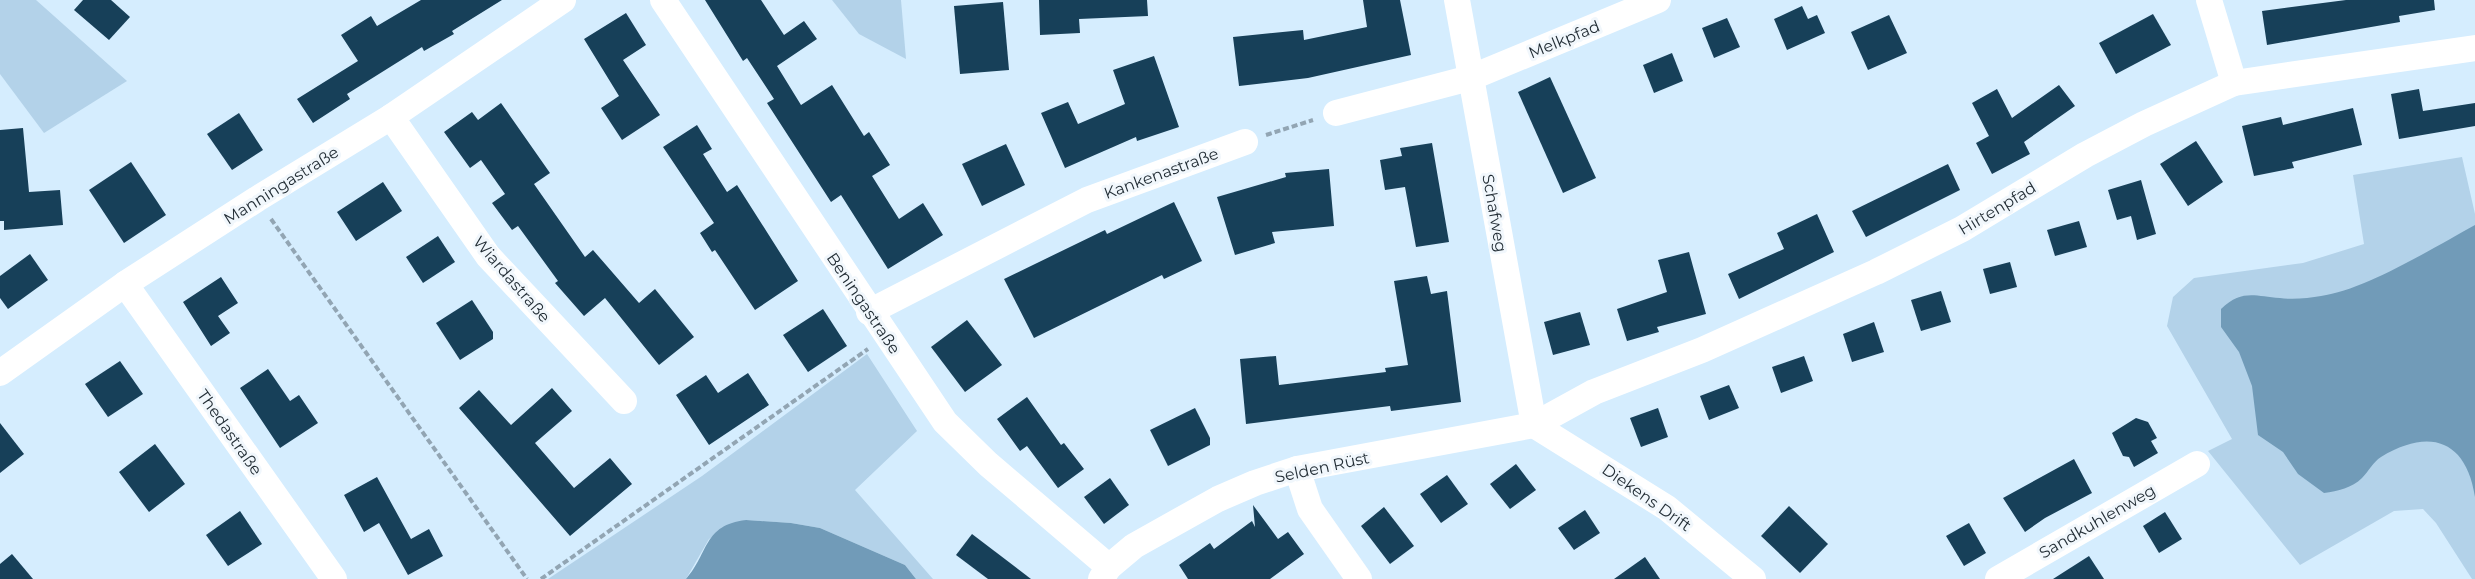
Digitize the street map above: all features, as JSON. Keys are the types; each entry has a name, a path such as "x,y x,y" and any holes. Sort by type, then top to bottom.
{"street":[{"name":"Manningastraße","path":"0,373 125,284 257,198 391,117 563,0"},
{"name":"Beningastraße","path":"663,0 869,312 945,422 1105,573"},
{"name":"Schafweg","path":"1457,0 1534,425"},
{"name":"Melkpfad","path":"1470,78 1658,0"},
{"path":"2209,0 2234,83"},
{"name":"Hirtenpfad","path":"1534,425 1594,393 1702,350 1876,272 1962,229 2095,150 2144,124 2234,83 2475,48"},
{"path":"1336,113 1470,78"},
{"name":"Wiardastraße","path":"391,117 488,256 624,401"},
{"name":"Kankenastraße","path":"869,312 1088,200 1245,142"},
{"name":"Thedastraße","path":"125,284 334,579"},
{"name":"Selden Rüst","path":"1105,573 1134,546 1218,499 1254,483 1297,469 1534,425"},
{"name":"Diekens Drift","path":"1534,425 1592,459 1667,508 1753,579"},
{"name":"Sandkuhlenweg","path":"1998,579 2197,464"},
{"path":"1297,469 1311,509 1359,579"}],"path":[{"path":"1245,142 1336,113"},
{"path":"257,198 527,579"},
{"path":"541,579 886,336"}],"shaded area":[{"path":"0,0 36,0 127,81 44,133 0,74"},
{"path":"832,0 901,0 906,59 859,34"},
{"path":"2462,157 2475,214 2475,579 2472,579 2436,523 2423,509 2394,511 2300,565 2208,451 2232,439 2167,326 2173,297 2194,278 2303,263 2364,244 2353,175"},
{"path":"2475,225 2475,497 2470,477 2463,462 2454,451 2443,444 2429,442 2398,448 2378,459 2354,484 2324,493 2298,474 2283,452 2258,435 2252,386 2239,352 2221,327 2221,309 2242,296 2296,299 2339,292 2379,277"},
{"path":"867,354 917,431 855,490 933,579 916,579 905,565 820,528 791,523 746,520 709,539 686,579 548,579 702,476"},
{"path":"746,520 791,523 820,528 905,565 916,579 686,579 714,534 732,523"}],"building":[{"path":"83,0 111,0 130,17 109,40 74,10"},
{"path":"421,0 502,0 452,31 454,34 424,51 422,47 347,94 350,99 313,123 297,99 358,61 341,35 371,16 377,26"},
{"path":"705,0 761,0 784,35 804,21 817,39 777,66 801,105 832,85 864,136 869,132 890,165 872,176 899,219 923,203 943,235 888,269 841,195 831,202 767,103 774,99 747,58 743,61"},
{"path":"1039,0 1147,0 1148,16 1079,19 1080,33 1040,35"},
{"path":"1363,0 1400,0 1411,55 1308,78 1239,86 1233,37 1303,30 1304,40 1367,27"},
{"path":"2346,0 2434,0 2435,10 2399,16 2400,22 2267,45 2262,11"},
{"path":"1003,2 1009,70 960,74 954,6"},
{"path":"1802,6 1808,19 1817,15 1825,33 1787,50 1774,19"},
{"path":"626,13 646,45 623,60 660,115 622,140 601,108 619,96 584,39"},
{"path":"2153,14 2171,45 2116,74 2099,43"},
{"path":"1889,15 1907,53 1868,70 1851,32"},
{"path":"1727,18 1740,47 1714,58 1702,28"},
{"path":"1672,53 1683,81 1654,93 1643,65"},
{"path":"1154,56 1179,127 1137,141 1136,137 1065,168 1041,113 1068,102 1078,124 1125,104 1113,70"},
{"path":"1550,77 1596,178 1563,193 1518,92"},
{"path":"2059,85 2075,106 2024,142 2030,154 1992,174 1976,143 1989,136 1972,103 1997,89 2012,118"},
{"path":"2419,89 2423,111 2475,103 2475,126 2399,139 2391,94"},
{"path":"501,103 550,173 534,184 585,257 593,250 639,303 655,289 694,337 659,365 605,298 584,316 555,283 558,281 518,226 512,230 492,203 505,194 481,160 470,168 444,132 472,112 478,120"},
{"path":"2353,108 2362,145 2292,162 2294,168 2254,176 2242,126 2281,117 2283,125"},
{"path":"239,113 263,150 232,170 207,134"},
{"path":"697,125 712,149 703,154 727,192 737,185 798,281 755,310 715,250 712,252 700,233 714,223 663,147"},
{"path":"23,128 29,192 60,190 63,225 4,230 4,221 0,221 0,130"},
{"path":"2196,141 2223,182 2188,206 2160,164"},
{"path":"1432,143 1449,242 1416,247 1405,187 1385,190 1380,160 1402,156 1400,148"},
{"path":"1006,144 1025,185 982,206 962,164"},
{"path":"131,162 166,215 124,243 89,190"},
{"path":"1948,164 1960,190 1866,237 1852,211"},
{"path":"1329,169 1334,226 1272,232 1275,243 1235,255 1217,197 1286,177 1285,173"},
{"path":"2141,180 2156,234 2137,240 2131,216 2117,220 2108,190"},
{"path":"383,182 402,211 356,241 337,212"},
{"path":"1174,202 1202,261 1164,279 1162,275 1034,338 1004,279 1105,230 1107,234"},
{"path":"1817,214 1834,252 1739,299 1728,274 1784,249 1777,233"},
{"path":"2079,221 2087,247 2055,256 2047,230"},
{"path":"438,236 455,262 423,283 406,257"},
{"path":"1689,252 1706,314 1657,327 1659,332 1627,341 1617,309 1667,292 1658,260"},
{"path":"30,254 48,280 8,309 0,298 0,276"},
{"path":"2010,262 2017,287 1990,294 1983,269"},
{"path":"1427,276 1431,294 1447,291 1461,402 1391,411 1390,406 1246,424 1240,359 1276,356 1279,385 1386,372 1385,368 1408,365 1394,281"},
{"path":"221,277 238,303 218,316 230,333 211,346 183,302"},
{"path":"1941,291 1951,322 1921,331 1911,300"},
{"path":"472,300 493,332 493,339 460,360 436,323"},
{"path":"823,309 847,346 808,372 783,335"},
{"path":"1580,312 1590,345 1553,355 1544,322"},
{"path":"967,320 1002,365 965,392 931,347"},
{"path":"1874,322 1884,352 1852,362 1843,334"},
{"path":"1804,356 1813,381 1781,393 1772,367"},
{"path":"120,361 143,394 108,417 85,384"},
{"path":"268,369 290,401 299,395 318,423 280,448 240,388"},
{"path":"748,373 769,405 709,445 676,395 706,375 718,393"},
{"path":"1729,385 1739,408 1709,420 1700,396"},
{"path":"552,388 572,411 535,443 574,488 610,458 632,484 570,536 459,408 479,390 511,425"},
{"path":"1027,397 1061,445 1064,443 1084,469 1058,488 1027,446 1020,451 997,419"},
{"path":"1195,408 1210,438 1210,445 1168,466 1150,430"},
{"path":"1658,408 1668,437 1641,447 1630,418"},
{"path":"2136,418 2148,422 2157,438 2151,441 2158,453 2134,467 2129,457 2123,456 2112,433"},
{"path":"0,423 24,454 0,473"},
{"path":"155,444 185,484 149,512 119,472"},
{"path":"2074,459 2092,493 2045,518 2025,532 2003,498"},
{"path":"1516,464 1536,490 1510,509 1490,484"},
{"path":"1447,475 1468,504 1441,523 1420,494"},
{"path":"377,477 411,539 429,529 443,556 408,575 379,523 364,532 344,495"},
{"path":"1110,478 1129,505 1104,524 1084,497"},
{"path":"1253,505 1278,539 1288,532 1304,554 1270,579 1188,579 1179,565 1210,543 1214,549 1252,521 1255,527"},
{"path":"1789,506 1828,544 1800,573 1761,536"},
{"path":"1384,507 1414,546 1390,564 1361,526"},
{"path":"1585,510 1600,533 1574,550 1558,528"},
{"path":"240,511 262,544 228,566 206,535"},
{"path":"2165,512 2182,539 2159,553 2143,526"},
{"path":"1969,523 1986,553 1964,566 1946,536"},
{"path":"972,534 1031,579 988,579 956,555"},
{"path":"12,554 33,579 0,579 0,564"},
{"path":"2089,556 2104,579 2053,579"},
{"path":"1645,557 1660,579 1614,579"}]}
